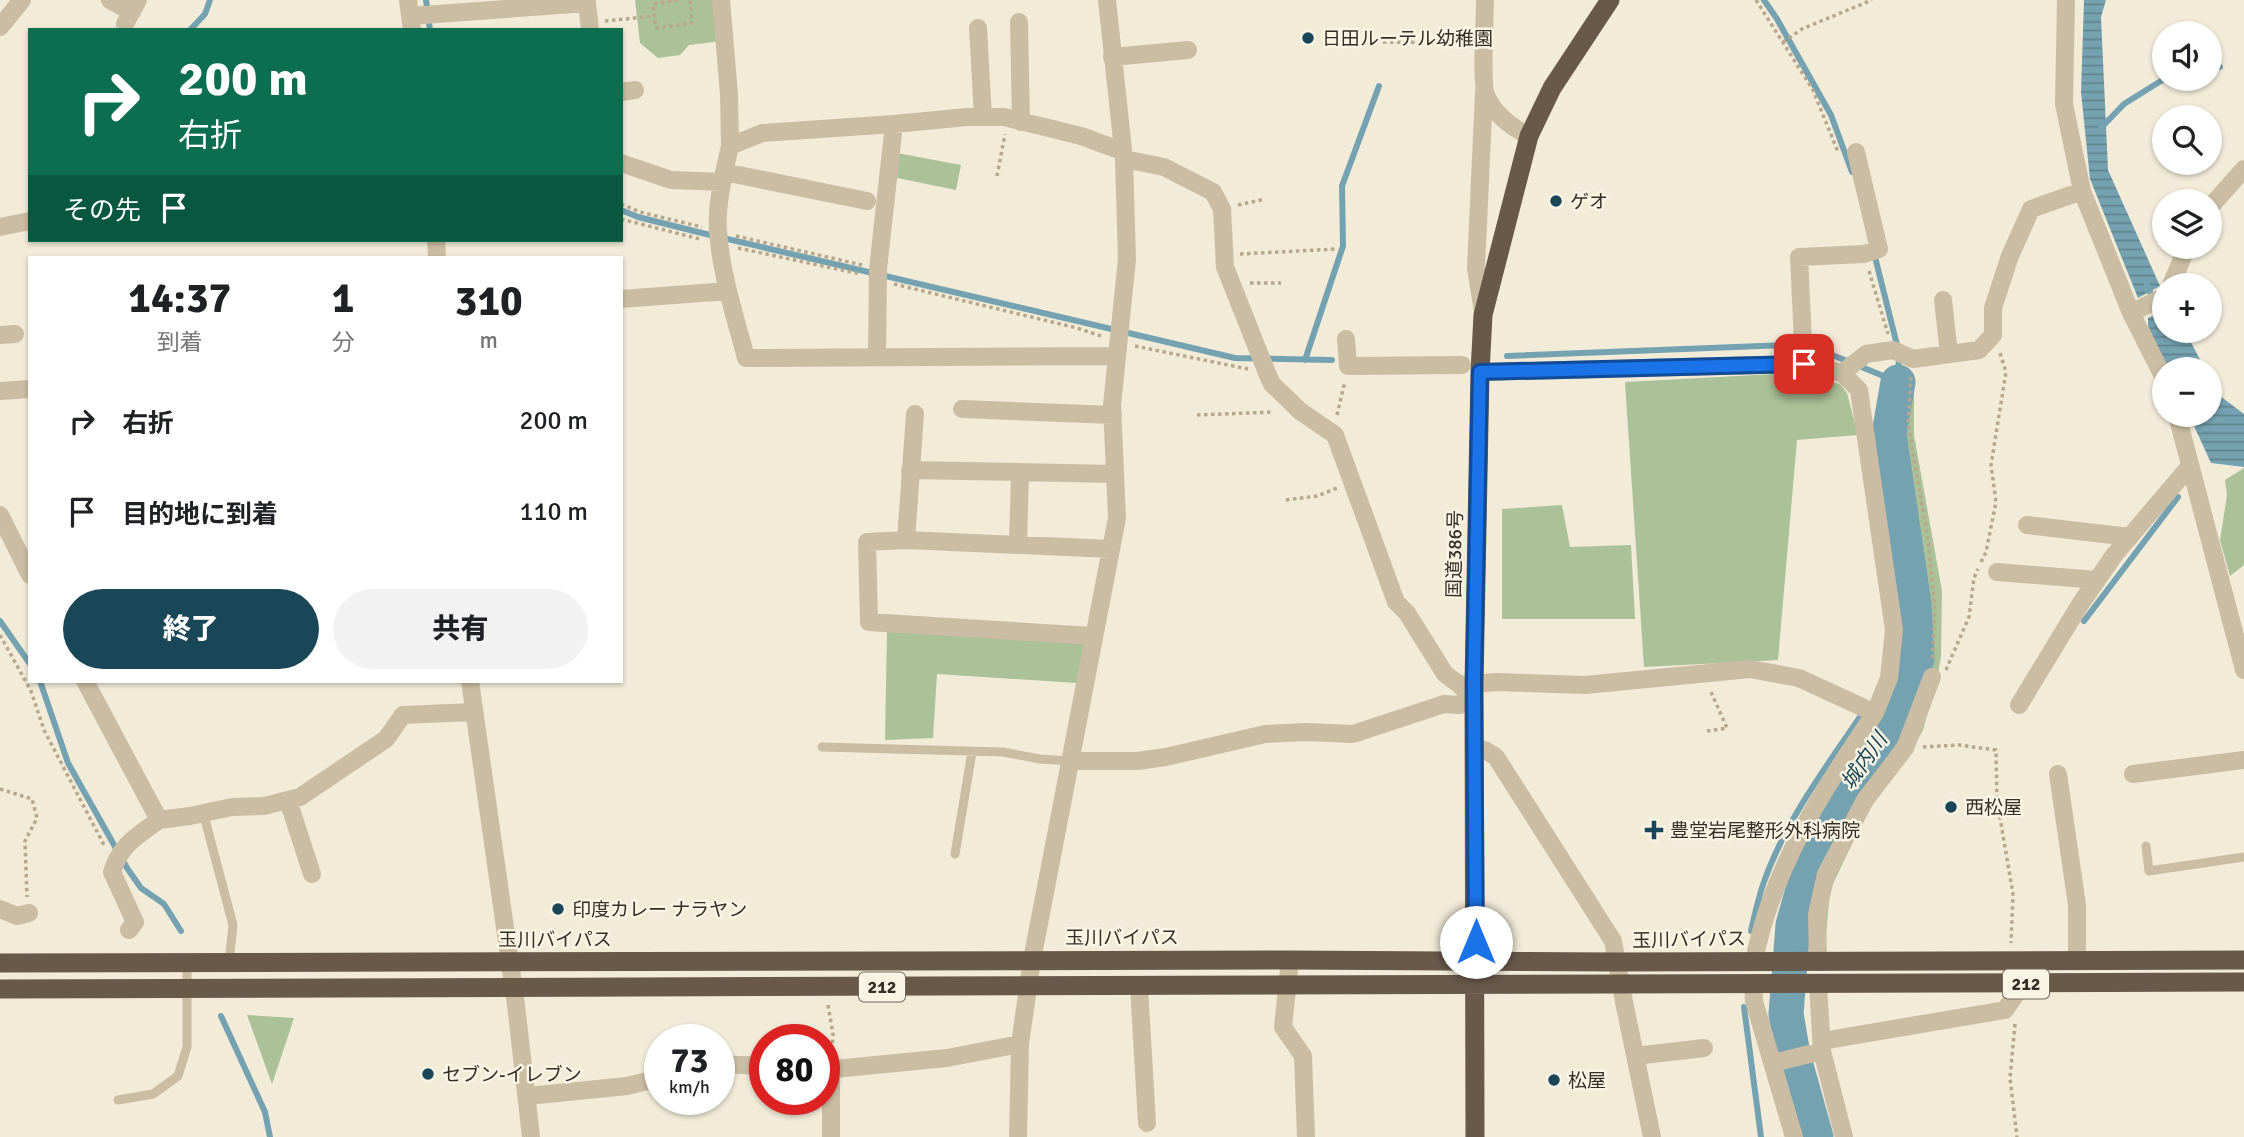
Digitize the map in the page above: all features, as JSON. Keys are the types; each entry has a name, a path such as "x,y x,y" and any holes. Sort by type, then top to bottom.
{"highway":[{"name":"国道386号","path":"1475,1137 1475,748 1469,690 1471,369 1529,136 1552,89 1609,0"},
{"name":"玉川バイパス","path":"0,963 2244,960"},
{"path":"699,962 700,986"},
{"name":"212","path":"0,989 2244,982"}],"street":[{"path":"0,27 22,0"},
{"path":"110,0 131,12"},
{"path":"721,0 729,94 730,146 723,177 719,238 728,291 747,358 877,357 1118,349"},
{"path":"1018,1137 1020,1044 1032,960 1117,518 1113,415 1127,259 1123,155 1107,0"},
{"path":"1483,315 1476,268 1485,0"},
{"path":"2066,0 2064,104 2082,191 2131,313 2153,357"},
{"path":"410,15 587,3 589,26"},
{"path":"1015,120 1019,22"},
{"path":"978,28 983,117"},
{"path":"1112,57 1188,50"},
{"path":"1484,92 1496,111 1512,128 1529,136"},
{"path":"730,146 762,133 983,117 1015,120 1081,136 1123,155 1164,167 1213,192 1222,209 1225,267 1266,372 1272,384 1300,411 1333,434 1396,602 1407,613 1445,674 1469,690 1585,685 1750,669 1799,678 1875,713"},
{"path":"877,357 878,273 894,124"},
{"path":"1803,352 1799,257 1870,252 1856,152"},
{"path":"623,164 671,180 723,177 867,201"},
{"path":"2222,193 2244,169"},
{"path":"1842,373 1866,354 1893,350 1913,359 1979,350 1993,335 1993,308 2010,256 2031,209 2082,191"},
{"path":"0,226 28,221"},
{"path":"623,299 728,291"},
{"path":"1943,300 1949,354"},
{"path":"2131,313 2152,302"},
{"path":"1346,339 1348,366 1471,369 1803,352 1842,373 1859,390 1894,630 1889,678 1875,713 1848,753 1788,855 1758,942 1760,961"},
{"path":"0,391 28,388"},
{"path":"962,409 1113,415"},
{"path":"906,540 915,414"},
{"path":"2180,427 2244,670"},
{"path":"2019,705 2097,580 2190,466"},
{"path":"910,470 1115,474"},
{"path":"1018,545 1020,473"},
{"path":"0,515 28,571"},
{"path":"2027,525 2130,537"},
{"path":"1093,636 869,622 867,542 906,540 1111,549"},
{"path":"1997,572 2097,580"},
{"path":"1816,962 1817,914 1826,874 1865,800 1905,748 1932,677"},
{"path":"86,683 159,820"},
{"path":"470,683 514,986 531,1137"},
{"path":"1070,761 1137,761 1166,757 1265,734 1353,734 1444,704 1459,705 1469,690"},
{"path":"129,930 135,922 112,873 119,855 159,820 232,807 264,806 300,797 386,739 403,715 473,712"},
{"path":"1475,748 1485,750 1496,757 1614,941 1652,1137"},
{"path":"2133,774 2244,760"},
{"path":"2059,774 2077,905 2077,961"},
{"path":"288,800 312,874"},
{"path":"0,909 17,916 29,913"},
{"path":"1290,960 1283,1027 1303,1056 1306,1137"},
{"path":"1759,984 1754,1001 1794,1137"},
{"path":"1773,1063 1822,1046 2005,1010 2023,984"},
{"path":"1813,985 1822,1046 1843,1137"},
{"path":"1139,987 1147,1123"},
{"path":"840,1069 947,1058 1020,1044"},
{"path":"1635,1056 1704,1048"},
{"path":"527,1096 644,1082"},
{"path":"830,1115 831,1137"}],"lane":[{"path":"822,747 1003,752 1070,761"},
{"path":"955,854 972,752"},
{"path":"203,812 233,925 229,962"},
{"path":"2146,846 2150,871 2244,857"},
{"path":"118,1100 153,1094 178,1076 187,1047 187,962"}],"path":[{"path":"678,0 653,4 656,28 692,23 690,0"},
{"path":"1756,0 1813,90 1834,139 1841,164"},
{"path":"1784,42 1799,31 1872,0"},
{"path":"589,26 655,16"},
{"path":"1383,42 1464,43"},
{"path":"997,176 1015,120"},
{"path":"1222,209 1265,199"},
{"path":"623,205 719,238 878,273 887,283 1077,328 1118,349 1266,372"},
{"path":"623,220 670,233 719,238 878,273"},
{"path":"1224,254 1336,249"},
{"path":"1870,252 1893,350"},
{"path":"1230,283 1281,283"},
{"path":"1913,359 1908,423 1928,540 1933,599 1932,677 1948,669 1969,617 1974,578 1986,552 1997,502 1991,465 2006,372 1993,335"},
{"path":"1333,434 1348,366"},
{"path":"1197,415 1300,411"},
{"path":"1286,500 1317,496 1352,482"},
{"path":"0,635 31,691 44,730 119,855"},
{"path":"1704,674 1727,728 1707,731"},
{"path":"1905,748 1959,745 1996,750 1997,800 2013,894 2011,943"},
{"path":"0,789 32,799 37,818 25,841 29,913"},
{"path":"828,1005 831,1024"},
{"path":"2015,1016 2010,1078 2017,1137"}],"green space":[{"path":"635,0 718,0 722,41 689,45 680,55 658,58 640,43"},
{"path":"897,153 961,165 956,190 892,177"},
{"path":"1792,373 1840,384 1847,393 1858,435 1797,440 1778,660 1644,667 1625,382"},
{"path":"1909,390 1914,390 1914,435 1942,591 1941,656 1937,680 1923,730 1905,762 1870,806 1830,890 1826,934 1802,933 1819,870 1853,793 1894,743 1920,669 1922,611 1900,430"},
{"path":"2244,468 2244,565 2230,576 2220,540 2227,495 2225,480"},
{"path":"1562,505 1570,547 1631,545 1635,619 1502,619 1502,509"},
{"path":"887,629 1086,641 1077,683 937,674 933,738 885,740"},
{"path":"247,1015 294,1018 272,1084"}],"water":[{"path":"2084,0 2106,0 2101,17 2108,170 2154,273 2152,273 2152,290 2138,298 2090,179 2081,92"},
{"path":"2152,316 2152,335 2148,326 2148,318"},
{"path":"2156,343 2191,343 2199,357 2162,357"},
{"path":"2222,398 2244,414 2244,467 2211,463 2194,427 2222,427"}],"waterway":[{"path":"192,28 205,14 210,0"},
{"path":"426,0 430,28"},
{"path":"1764,0 1831,115 1852,172"},
{"path":"1305,360 1343,246 1342,186 1379,86"},
{"path":"2101,128 2124,104 2152,86"},
{"path":"623,211 702,233 1235,358 1332,360"},
{"path":"1507,356 1789,345 1825,352 1898,382 1899,353 1874,253"},
{"path":"2147,285 2152,296"},
{"name":"城内川","path":"1816,1137 1793,1055 1786,1014 1793,925 1808,872 1841,792 1896,714 1917,658 1914,604 1889,434 1898,382"},
{"path":"2084,621 2178,497"},
{"path":"0,621 28,661"},
{"path":"41,683 68,763 127,868 141,888 164,904 181,931"},
{"path":"1751,931 1763,885 1784,836 1807,795 1860,717"},
{"path":"1744,1007 1761,1137"},
{"path":"221,1016 265,1112 270,1137"}],"place":[{"name":"日田ルーテル幼稚園","path":"1308,38"},
{"name":"ゲオ","path":"1556,201"},
{"name":"西松屋","path":"1951,807"},
{"name":"豊堂岩尾整形外科病院","path":"1654,830"},
{"name":"印度カレー ナラヤン","path":"558,909"},
{"name":"セブン-イレブン","path":"428,1074"},
{"name":"松屋","path":"1554,1080"}],"route":[{"path":"1476,942 1474,683 1480,372 1804,364"}]}
